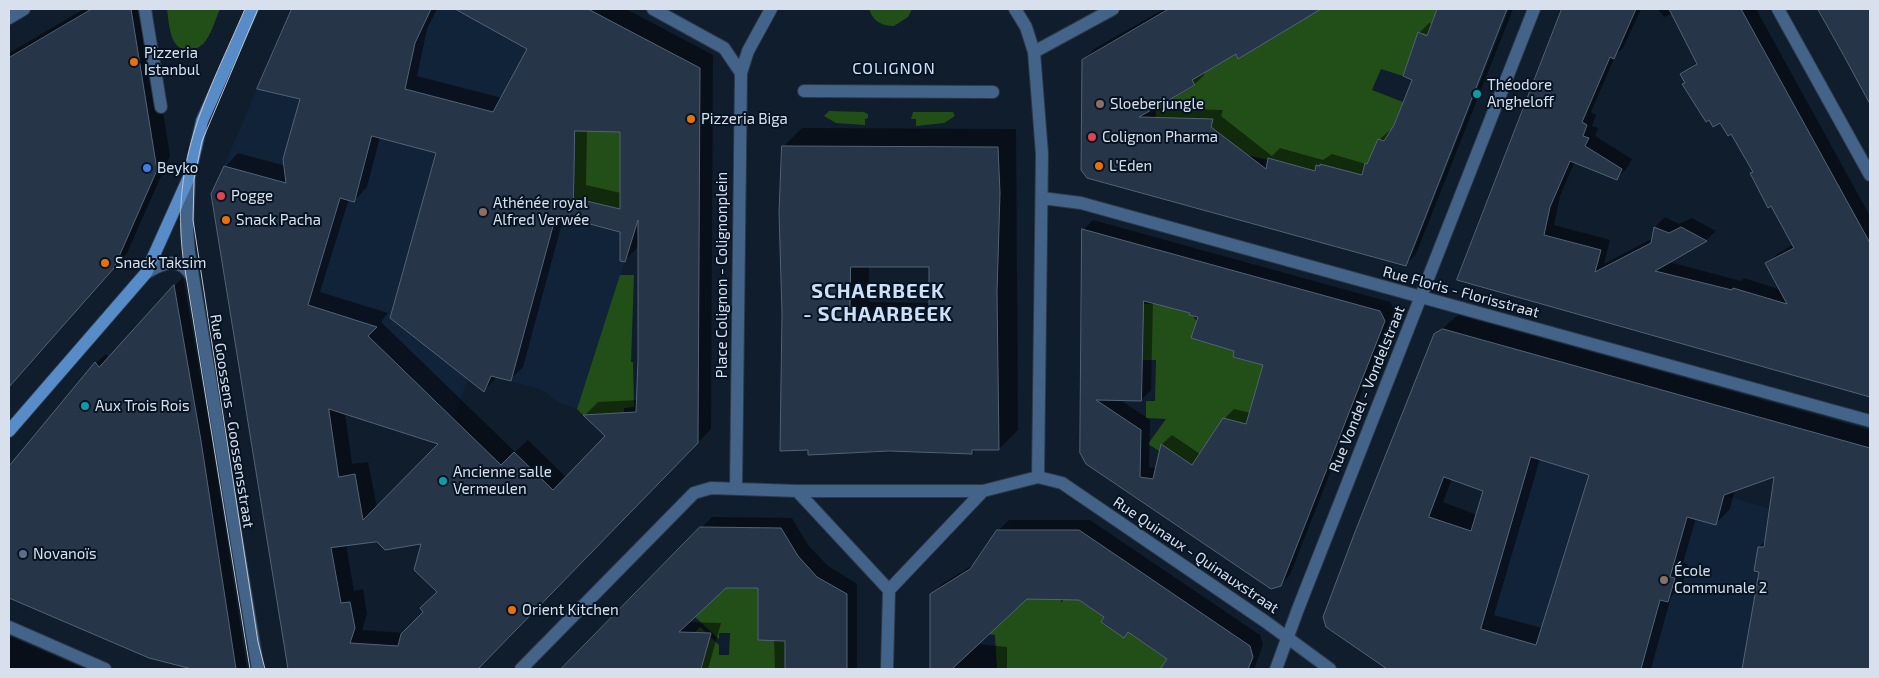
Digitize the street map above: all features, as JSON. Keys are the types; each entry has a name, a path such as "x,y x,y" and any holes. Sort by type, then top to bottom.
{"street":[{"path":"9,18 24,9"},
{"path":"145,9 161,107"},
{"path":"9,431 146,273 189,177 202,121 252,9"},
{"path":"653,9 724,48 741,73"},
{"name":"Place Colignon - Colignonplein","path":"736,488 741,73 748,51 772,9"},
{"path":"521,669 694,493 711,488 797,491 983,491 1038,477 1042,198 1039,101 1034,52 1026,27 1015,9"},
{"path":"1034,52 1113,9"},
{"name":"Rue Vondel - Vondelstraat","path":"1276,669 1534,9"},
{"path":"1778,9 1870,175"},
{"path":"804,91 993,92"},
{"name":"Rue Goossens - Goossensstraat","path":"189,177 187,230 193,279 258,669"},
{"name":"Rue Floris - Florisstraat","path":"1042,198 1081,203 1870,421"},
{"path":"146,273 167,262 178,263 185,268 193,279"},
{"name":"Rue Quinaux - Quinauxstraat","path":"1038,477 1062,483 1330,669"},
{"path":"797,491 889,590"},
{"path":"887,669 889,590 983,491"},
{"path":"9,627 105,669"}],"shaded area":[{"name":"Athénée royal Alfred Verwée","path":"431,9 588,9 625,29 575,127 574,198 637,213 628,251 577,409 559,403 540,389 470,371 455,417 293,366 337,198 224,166 271,56 336,73 420,16 425,20"},
{"name":"École Communale 2","path":"1500,430 1870,538 1870,669 1564,669 1502,652 1490,669 1417,669 1439,638 1445,623"}],"green space":[{"path":"167,9 220,9 206,41 195,49 189,50 177,46 174,41 171,35"},
{"path":"869,9 912,9 908,17 894,26 878,22"},
{"path":"1294,9 1444,9 1440,18 1434,16 1427,36 1418,33 1403,76 1381,69 1372,90 1403,102 1387,142 1378,139 1369,165 1365,164 1362,175 1371,179 1321,164 1320,166 1316,165 1314,172 1269,158 1268,160 1247,155 1209,133 1213,119 1156,120 1155,88 1164,83 1173,98 1195,86 1188,72 1214,67 1236,54 1238,58"},
{"path":"829,111 864,112 868,114 868,118 865,119 865,125 836,123 824,116"},
{"path":"913,112 953,112 955,116 944,123 916,126 916,119 911,119"},
{"path":"575,127 623,132 620,189 626,190 627,211 575,197"},
{"path":"620,275 634,275 631,362 633,362 634,407 624,408 624,415 583,415 577,409"},
{"path":"1138,304 1160,304 1190,313 1189,315 1193,316 1197,322 1191,338 1236,346 1233,357 1243,359 1267,353 1273,433 1223,419 1192,465 1171,451 1167,456 1148,444 1166,419 1146,418 1146,401 1155,401 1156,360 1137,360"},
{"path":"715,588 758,588 770,640 788,641 785,669 701,669 705,655 688,639 700,627 719,645 719,655 729,655 730,633 719,633 719,639 695,617"},
{"path":"1024,592 1061,600 1061,603 1068,593 1104,616 1101,622 1124,638 1128,632 1167,659 1165,663 1175,669 997,669 995,635 988,634"}],"building":[{"path":"92,9 131,9 157,170 114,268 9,387 9,58"},
{"path":"292,9 431,9 415,43 405,89 493,112 527,49 455,9 588,9 700,68 698,443 478,669 288,669 211,194 224,166 286,183 283,159 300,99 257,89","holes":["575,131 620,132 620,209 574,198","372,136 436,153 390,318 484,392 491,376 511,381 556,215 620,232 620,261 625,262 638,220 636,412 583,415 605,436 553,490 514,452 501,465 368,336 377,327 308,305 340,198 354,202","329,409 438,444 363,520 355,474 339,477","377,542 385,550 421,544 414,570 437,592 420,608 423,612 401,634 398,646 350,643 355,628 350,602 341,603 331,548"]},
{"path":"1169,9 1321,9 1238,59 1236,54 1192,80 1195,85 1139,117 1213,119 1211,127 1266,169 1268,158 1315,171 1316,165 1320,166 1320,164 1362,175 1365,163 1367,164 1378,139 1384,141 1394,125 1412,80 1403,76 1418,32 1427,36 1437,9 1507,9 1406,266 1087,178 1081,170 1082,60"},
{"path":"1562,9 1636,9 1614,59 1610,57 1582,122 1587,125 1583,136 1589,138 1585,146 1622,169 1617,180 1570,161 1550,207 1544,235 1601,250 1595,272 1651,243 1654,227 1669,233 1681,227 1707,241 1655,271 1732,290 1733,288 1787,304 1765,263 1794,248 1771,206 1768,208 1750,173 1753,172 1731,134 1728,136 1720,123 1713,127 1709,120 1706,122 1682,84 1685,83 1680,74 1697,64 1669,9 1741,9 1870,243 1870,397 1457,280"},
{"path":"1818,9 1870,9 1870,104 1844,56"},
{"path":"782,146 998,147 1000,193 997,292 999,450 972,450 972,454 889,451 808,455 808,450 780,451 782,313 779,213","holes":["851,267 929,267 929,321 850,321"]},
{"path":"1082,229 1380,311 1385,321 1281,586 1271,589 1086,464 1080,453","holes":["1144,301 1190,313 1189,315 1198,317 1191,338 1234,351 1233,357 1263,365 1246,424 1223,418 1192,465 1161,444 1153,479 1140,477 1141,430 1096,400 1141,401"]},
{"path":"174,285 201,441 236,669 192,669 149,658 9,598 9,466 95,362 99,367"},
{"path":"1443,329 1870,448 1870,669 1742,669 1759,572 1754,571 1758,547 1764,547 1774,477 1724,495 1716,525 1687,517 1670,577 1675,578 1668,602 1660,600 1641,669 1387,669 1326,627 1323,617 1434,334","holes":["1531,457 1589,475 1536,645 1481,629","1444,477 1483,491 1471,531 1429,517"]},
{"path":"700,527 781,528 798,556 817,577 847,594 847,669 785,669 785,641 758,640 758,588 726,588 679,632 711,633 701,669 561,669"},
{"path":"997,530 1079,530 1250,646 1253,657 1248,669 1160,669 1167,659 1128,632 1124,638 1101,622 1104,617 1079,600 1027,599 952,669 930,669 930,594 970,569"}],"tram line":[{"path":"245,9 195,128 182,188 181,221 183,257 250,669"},
{"path":"258,9 202,141 194,179 193,220 258,642 265,669"}],"place":[{"name":"Pizzeria Istanbul","path":"134,62"},
{"name":"Théodore Angheloff","path":"1477,94"},
{"name":"Sloeberjungle","path":"1100,104"},
{"name":"Pizzeria Biga","path":"691,119"},
{"name":"Colignon Pharma","path":"1092,137"},
{"name":"L'Eden","path":"1099,166"},
{"name":"Beyko","path":"147,168"},
{"name":"Pogge","path":"221,196"},
{"name":"Athénée royal Alfred Verwée","path":"483,212"},
{"name":"Snack Pacha","path":"226,220"},
{"name":"Snack Taksim","path":"105,263"},
{"name":"Aux Trois Rois","path":"85,406"},
{"name":"Ancienne salle Vermeulen","path":"443,481"},
{"name":"Novanoïs","path":"23,554"},
{"name":"École Communale 2","path":"1664,580"},
{"name":"Orient Kitchen","path":"512,610"}],"district":[{"name":"COLIGNON","path":"894,69"},
{"name":"SCHAERBEEK - SCHAARBEEK","path":"878,302"}]}
